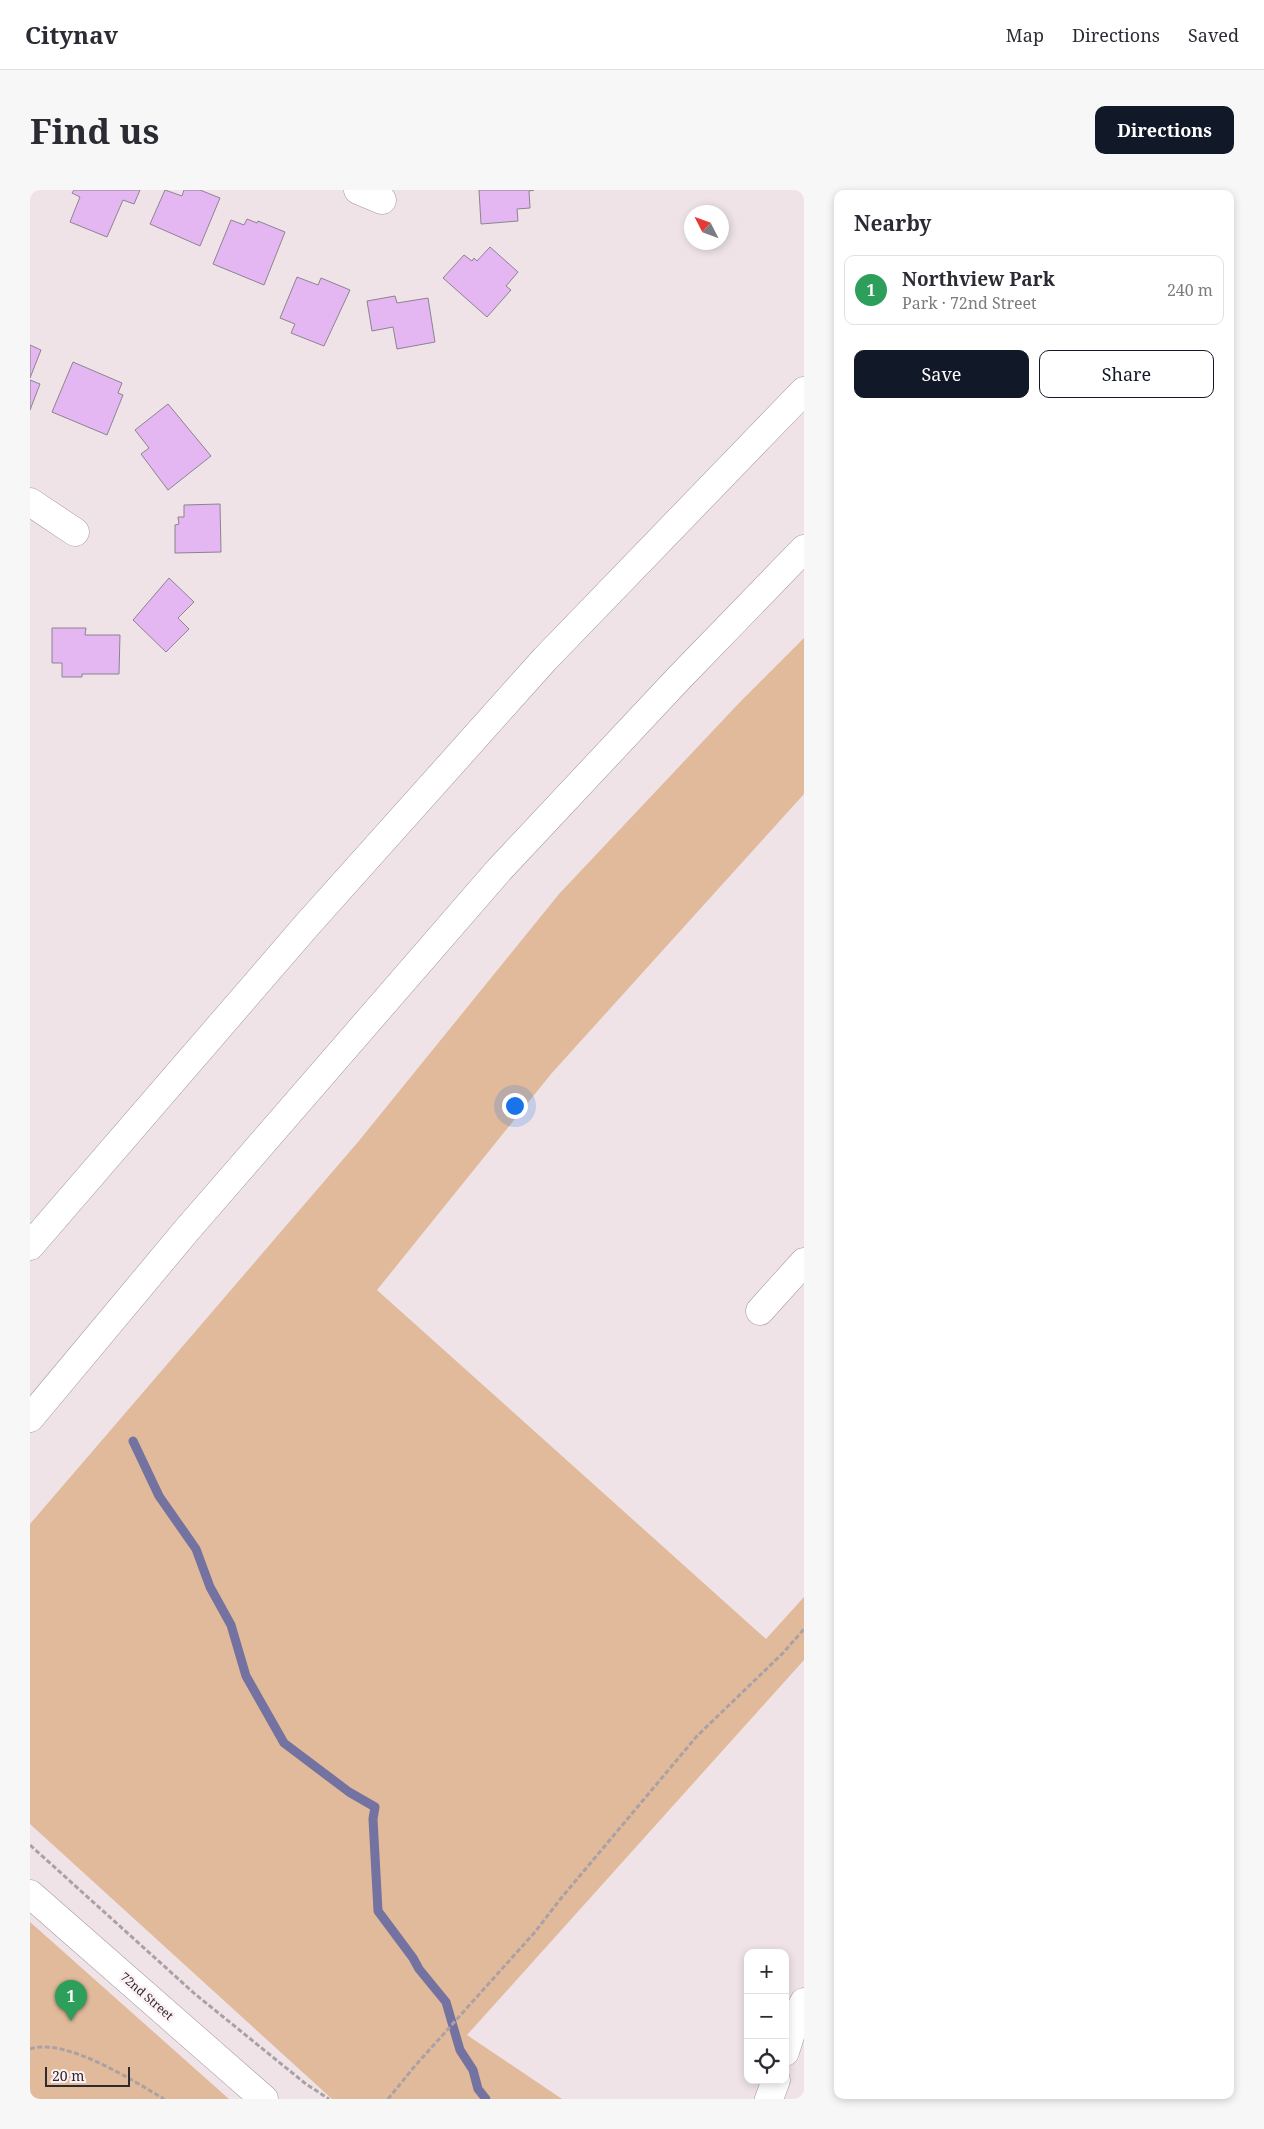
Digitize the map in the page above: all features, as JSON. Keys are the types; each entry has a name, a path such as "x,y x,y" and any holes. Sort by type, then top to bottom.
{"main road":[{"path":"30,1246 307,925 545,659 804,391"},
{"path":"30,502 75,532"},
{"path":"30,1418 192,1223 499,870 679,678 804,549"},
{"path":"760,1311 804,1262"},
{"name":"72nd Street","path":"30,1894 264,2099"},
{"path":"789,2039 796,2017 804,2002"},
{"path":"769,2099 775,2084"}],"path":[{"path":"388,2099 535,1932 697,1736 783,1653 804,1629"},
{"path":"30,1845 195,1994 300,2079 329,2099"},
{"path":"30,2049 39,2046 80,2054 131,2079 164,2099"}],"shaded area":[{"path":"804,638 804,794 551,1074 377,1290 766,1639 804,1597 804,1660 467,2035 562,2099 332,2099 30,1824 30,1524 358,1142 559,894 740,702"},
{"path":"30,1922 229,2099 30,2099"}],"building":[{"path":"74,190 140,190 134,204 123,200 107,237 70,222 80,197 72,193"},
{"path":"165,190 182,196 184,190 200,190 220,198 200,246 150,224"},
{"path":"479,190 534,190 529,191 530,208 517,209 518,221 481,224"},
{"path":"247,219 257,223 258,221 285,232 264,285 213,264 231,220 244,225"},
{"path":"490,247 518,272 506,286 511,290 487,317 443,278 464,255 472,261 474,258 477,261"},
{"path":"297,277 318,285 321,278 350,290 324,346 291,333 295,324 280,318"},
{"path":"395,296 397,303 428,298 435,342 397,349 393,327 372,331 367,301"},
{"path":"30,345 41,350 30,378"},
{"path":"73,362 122,383 118,393 123,395 107,435 52,412"},
{"path":"30,380 40,384 30,410"},
{"path":"168,404 211,456 168,490 141,454 149,448 135,430"},
{"path":"220,504 221,552 175,553 175,525 179,524 178,517 184,517 184,505"},
{"path":"169,578 194,602 178,618 189,629 166,652 133,620"},
{"path":"52,628 86,628 85,635 120,635 119,674 82,674 82,677 62,677 62,663 52,663"}],"waterway":[{"path":"133,1441 159,1496 196,1549 210,1587 231,1625 246,1676 284,1743 349,1792 375,1807 373,1819 378,1911 419,1969 446,2002 460,2050 473,2070 478,2089 486,2099"}],"place":[{"name":"Northview Park","path":"71,2021"}]}
